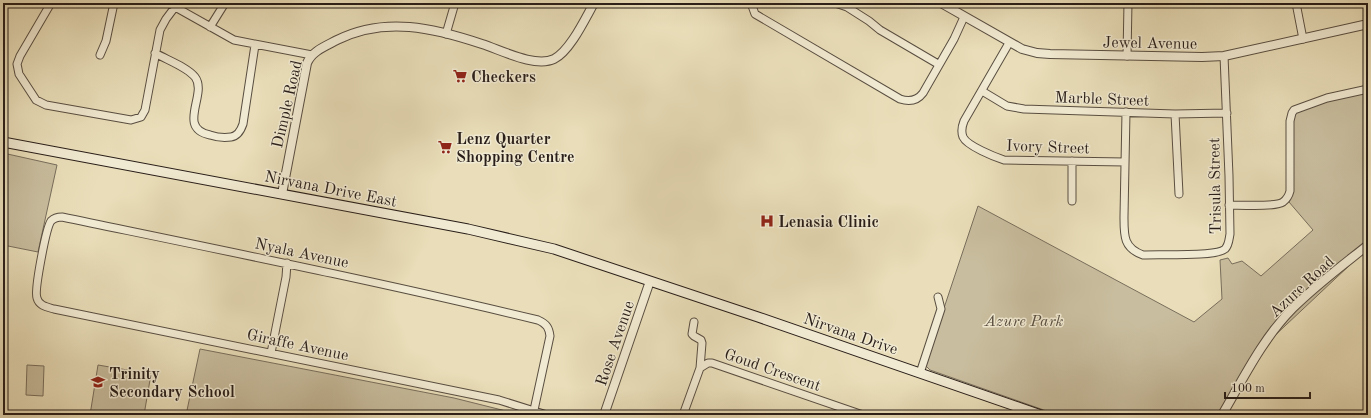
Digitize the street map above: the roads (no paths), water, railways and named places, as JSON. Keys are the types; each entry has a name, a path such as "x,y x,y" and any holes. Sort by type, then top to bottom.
{"main road":[{"name":"Nirvana Drive East","path":"3,142 520,240 554,249 650,281"},
{"name":"Nirvana Drive","path":"650,281 1041,415"}],"street":[{"path":"51,3 20,56 17,64 19,74 33,97 39,103 131,120 136,120 145,110 162,25 175,7"},
{"path":"100,55 106,41 114,3"},
{"path":"168,3 234,40 312,55"},
{"path":"210,27 225,3"},
{"path":"446,34 455,3"},
{"name":"Dimple Road","path":"282,194 306,66 312,55 346,36 358,32 371,29 407,26 468,39 530,60 545,62 555,59 566,51 594,3"},
{"path":"750,3 755,14 900,99 911,100 920,96 954,39 964,17"},
{"path":"835,3 847,7 880,30 938,64"},
{"name":"Jewel Avenue","path":"941,3 1010,43 1022,49 1037,53 1127,56 1224,56 1368,24"},
{"path":"1127,56 1128,3"},
{"path":"1296,3 1302,39"},
{"name":"Ivory Street","path":"1010,43 964,121 962,132 966,140 1004,160 1124,162"},
{"path":"156,53 187,70 195,78 198,86 194,117 196,128 202,133 227,137 238,134 243,124 255,45"},
{"name":"Trisula Street","path":"1126,112 1124,233 1128,244 1136,252 1143,255 1201,254 1216,252 1226,248 1229,243 1229,205 1224,56"},
{"path":"1229,205 1276,204 1284,201 1290,191 1290,122 1294,110 1327,98 1368,89"},
{"name":"Marble Street","path":"982,92 1007,106 1024,109 1175,114 1227,113"},
{"path":"1175,114 1179,194"},
{"path":"1072,161 1072,201"},
{"name":"Nyala Avenue","path":"42,305 38,301 36,295 41,260 49,225 51,221 58,217 70,218 287,263 432,295 544,322 550,336 534,410"},
{"name":"Azure Road","path":"1222,415 1262,348 1284,318 1304,298 1368,245"},
{"path":"271,353 287,263"},
{"name":"Rose Avenue","path":"604,415 650,281"},
{"path":"920,374 941,309 938,297"},
{"name":"Giraffe Avenue","path":"42,305 54,309 487,398 548,415"},
{"path":"694,322 692,334 701,340 702,343 700,368"},
{"name":"Goud Crescent","path":"684,415 700,368 708,363 712,363 863,415"}],"place":[{"name":"Checkers","path":"460,76"},
{"name":"Lenz Quarter Shopping Centre","path":"445,147"},
{"name":"Lenasia Clinic","path":"767,221"},
{"name":"Trinity Secondary School","path":"98,382"}],"park label":[{"name":"Azure Park","path":"1024,320"}]}
